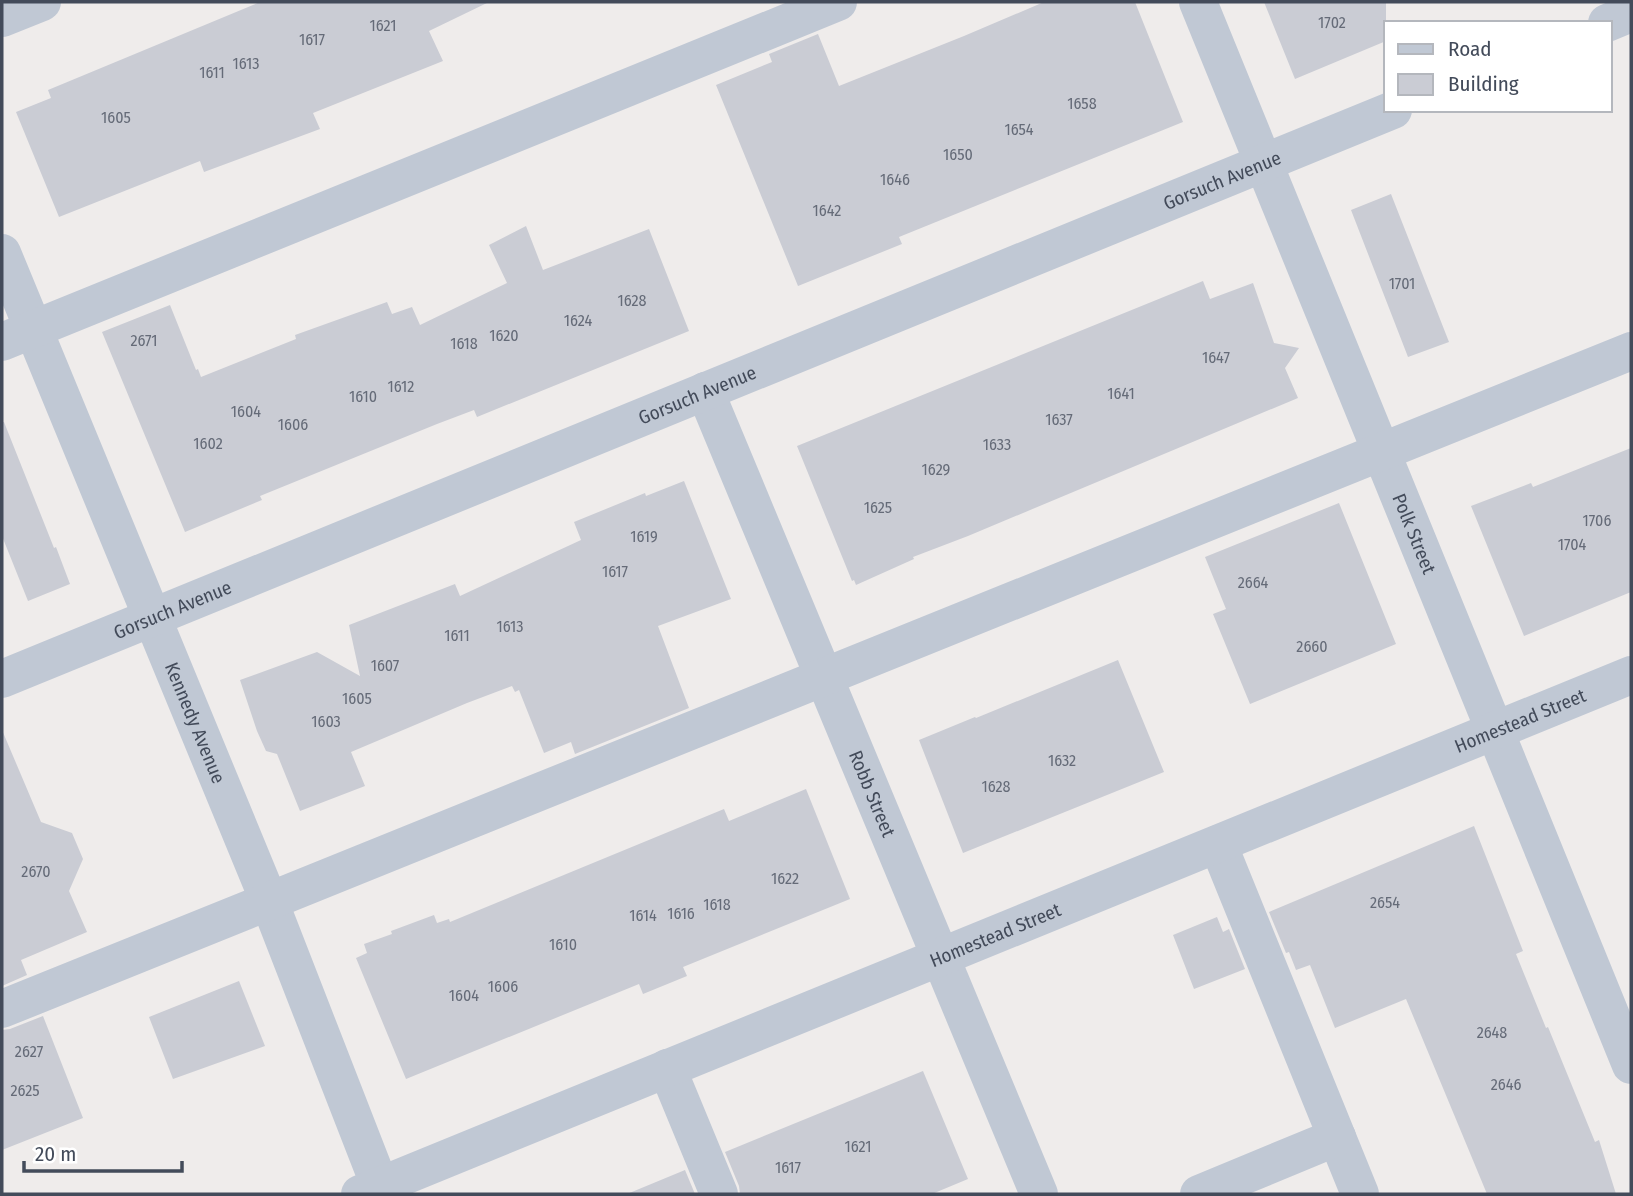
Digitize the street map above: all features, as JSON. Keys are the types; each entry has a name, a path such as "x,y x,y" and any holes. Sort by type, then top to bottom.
{"street":[{"path":"2,18 42,2"},
{"path":"17,336 838,2"},
{"name":"Polk Street","path":"1198,2 1495,731 1621,1011 1631,1065"},
{"path":"1612,21 1631,13"},
{"name":"Gorsuch Avenue","path":"2,679 1388,112"},
{"name":"Kennedy Avenue","path":"2,253 17,336 152,618 269,901 374,1192"},
{"path":"2,1009 1631,351"},
{"name":"Robb Street","path":"705,391 1039,1194"},
{"name":"Homestead Street","path":"374,1192 667,1068 1631,675"},
{"path":"1218,844 1360,1194"},
{"path":"667,1068 719,1194"},
{"path":"1199,1194 1337,1136"}],"building":[{"path":"260,2 489,2 429,31 443,61 313,113 320,129 204,172 200,161 59,217 16,112 51,98 48,90"},
{"path":"1044,2 1135,2 1183,122 899,237 902,244 798,286 716,85 772,62 769,54 818,34 839,86"},
{"path":"1264,2 1386,2 1384,42 1295,79"},
{"path":"1391,194 1449,342 1408,357 1351,210"},
{"path":"526,226 543,270 649,229 689,331 477,417 474,410 437,424 260,496 262,500 185,532 102,332 170,305 201,377 296,339 295,335 387,302 392,314 412,307 420,325 507,283 489,245"},
{"path":"1203,281 1210,299 1253,283 1274,343 1299,348 1285,368 1298,398 913,557 914,559 856,585 854,580 852,581 797,446"},
{"path":"2,422 70,584 28,601 2,536"},
{"path":"1631,448 1631,592 1524,636 1471,506 1531,483 1533,487"},
{"path":"684,481 731,599 658,626 689,708 575,754 571,742 544,753 519,690 515,692 512,686 351,752 365,786 300,811 277,754 266,751 240,680 317,652 360,676 349,625 455,584 460,596 581,540 574,522 645,493 646,496"},
{"path":"1339,503 1396,644 1250,704 1213,614 1226,609 1205,557"},
{"path":"1118,660 1164,772 963,853 919,740"},
{"path":"2,730 41,822 72,833 83,859 69,891 87,932 21,960 27,975 2,986"},
{"path":"806,789 850,899 683,967 687,976 643,994 639,984 406,1079 356,958 367,953 364,944 434,915 437,923 449,919 450,922 724,809 729,821"},
{"path":"1474,826 1523,951 1516,954 1595,1142 1599,1140 1616,1194 1487,1194 1406,999 1335,1028 1310,965 1296,970 1269,912"},
{"path":"1217,917 1223,932 1229,929 1245,969 1194,989 1173,935"},
{"path":"239,981 265,1046 173,1079 149,1017"},
{"path":"43,1016 83,1118 2,1150 2,1030"},
{"path":"923,1071 968,1179 932,1194 740,1194 725,1152"},
{"path":"685,1170 695,1194 627,1194"}]}
